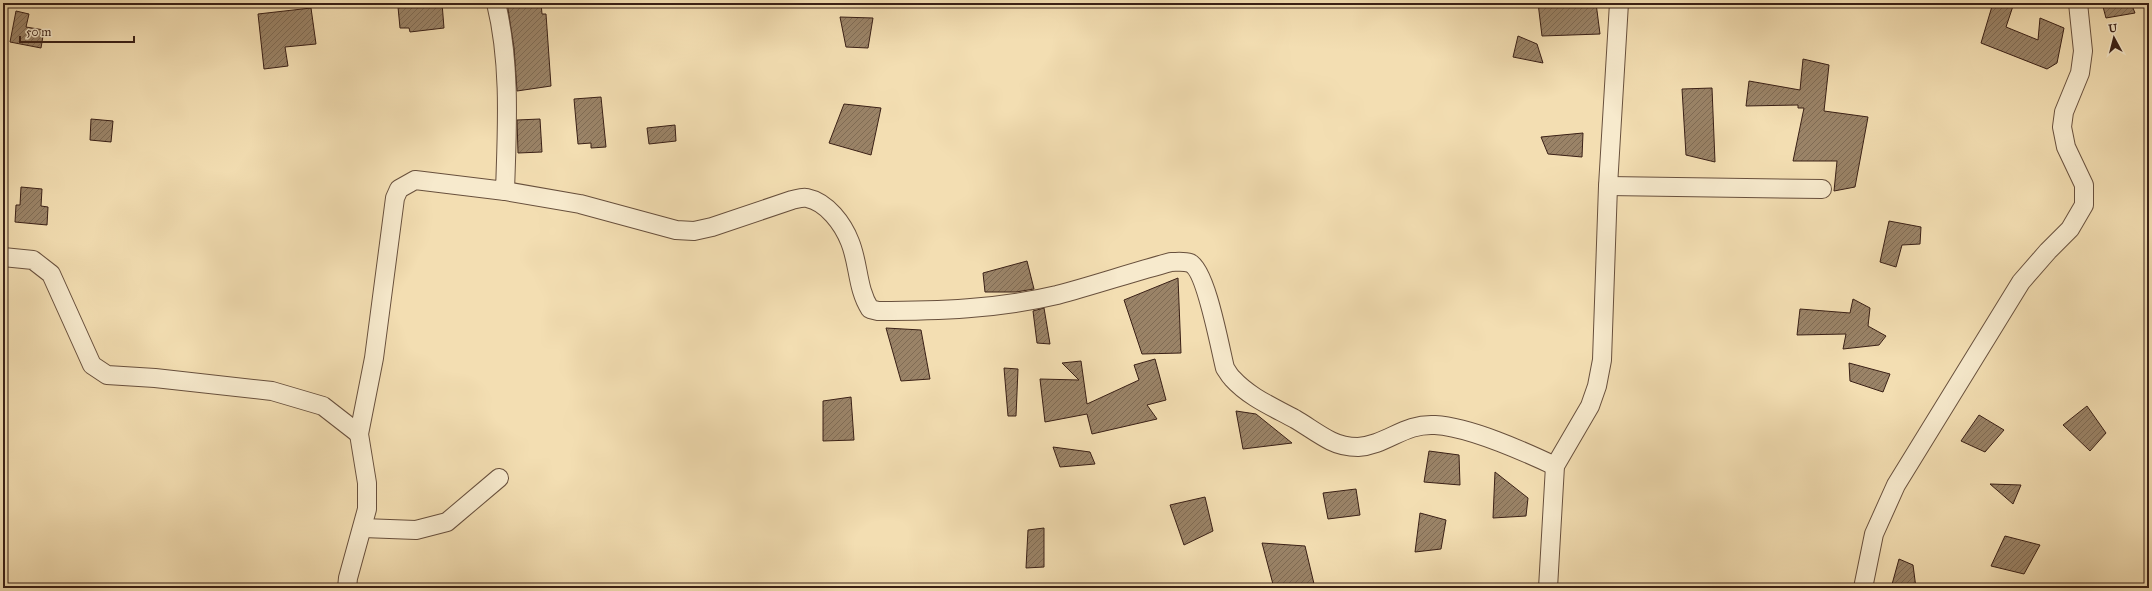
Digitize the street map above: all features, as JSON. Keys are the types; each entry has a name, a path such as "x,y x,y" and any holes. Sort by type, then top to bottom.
{"street":[{"path":"496,3 504,61 508,113 505,191"},
{"path":"1548,588 1555,466 1590,406 1597,386 1602,353 1608,186 1619,3"},
{"path":"1863,588 1874,534 1896,485 1991,327 2021,282 2048,251 2070,229 2084,205 2084,185 2066,147 2062,127 2064,112 2080,73 2083,51 2078,3"},
{"path":"347,588 348,578 367,509 367,483 359,434 374,358 395,198 399,189 415,180 505,191 580,204 676,230 694,231 712,227 792,200 806,197 832,211 850,241 864,299 870,309 878,312 959,310 1021,302 1057,295 1171,262 1190,263 1198,270 1206,287 1225,368 1231,377 1261,402 1332,441 1345,446 1367,446 1384,441 1401,430 1414,426 1435,425 1454,428 1523,451 1555,466"},
{"path":"1608,186 1822,189"},
{"path":"3,257 33,260 51,274 92,365 107,375 155,378 272,391 323,406 359,434"},
{"path":"363,528 416,530 447,522 499,478"}],"building":[{"path":"442,3 444,28 410,32 409,28 400,28 398,7"},
{"path":"507,3 541,3 542,14 546,14 551,86 517,91 514,48"},
{"path":"1538,3 1596,3 1600,34 1542,36"},
{"path":"1993,3 2014,3 2006,27 2038,40 2040,18 2064,28 2057,63 2047,69 1981,43"},
{"path":"2102,3 2131,3 2135,13 2106,18"},
{"path":"311,8 316,44 285,47 288,66 264,69 258,14"},
{"path":"16,11 29,14 26,27 44,30 41,48 10,42"},
{"path":"840,17 873,18 868,48 846,47"},
{"path":"1518,36 1537,44 1543,63 1513,57"},
{"path":"1803,59 1829,65 1824,111 1868,117 1855,187 1834,191 1837,161 1793,161 1804,108 1798,108 1798,105 1746,106 1749,81 1800,90"},
{"path":"1712,88 1715,162 1686,155 1682,89"},
{"path":"601,97 606,147 591,148 591,143 578,144 574,99"},
{"path":"844,104 881,108 871,155 829,143"},
{"path":"91,119 113,121 111,142 90,140"},
{"path":"540,119 542,152 518,153 517,120"},
{"path":"675,125 676,141 649,144 647,128"},
{"path":"1583,133 1582,157 1548,154 1541,137"},
{"path":"21,187 42,189 41,206 48,207 47,225 15,222 16,205 20,205"},
{"path":"1889,221 1921,227 1920,244 1902,245 1896,267 1880,262"},
{"path":"1027,261 1034,289 1016,292 985,292 983,273"},
{"path":"1178,278 1181,353 1142,354 1124,300"},
{"path":"1853,299 1870,308 1868,326 1886,336 1879,345 1843,349 1846,334 1797,335 1800,309 1850,313"},
{"path":"1044,308 1050,344 1037,343 1033,311"},
{"path":"886,328 921,330 930,379 901,381"},
{"path":"1155,359 1166,400 1147,405 1157,419 1092,434 1087,414 1045,422 1040,379 1079,380 1062,363 1081,361 1087,404 1139,380 1134,365"},
{"path":"1849,363 1890,374 1883,392 1850,381"},
{"path":"1004,368 1018,369 1016,416 1008,416"},
{"path":"851,397 854,440 823,441 823,401"},
{"path":"2087,406 2106,433 2090,451 2063,425"},
{"path":"1236,411 1256,414 1292,443 1243,449"},
{"path":"1979,415 2004,430 1985,452 1961,441"},
{"path":"1053,447 1090,452 1095,464 1060,467"},
{"path":"1429,451 1459,455 1460,485 1424,482"},
{"path":"1495,472 1528,498 1526,516 1493,518"},
{"path":"1990,484 2021,485 2013,504"},
{"path":"1356,489 1360,515 1328,519 1323,493"},
{"path":"1205,497 1213,531 1184,545 1170,505"},
{"path":"1420,513 1446,520 1441,549 1415,552"},
{"path":"1044,528 1044,567 1026,568 1028,530"},
{"path":"2005,536 2040,545 2024,574 1991,566"},
{"path":"1262,543 1305,546 1315,588 1274,588"},
{"path":"1899,559 1913,565 1916,588 1891,588"}]}
